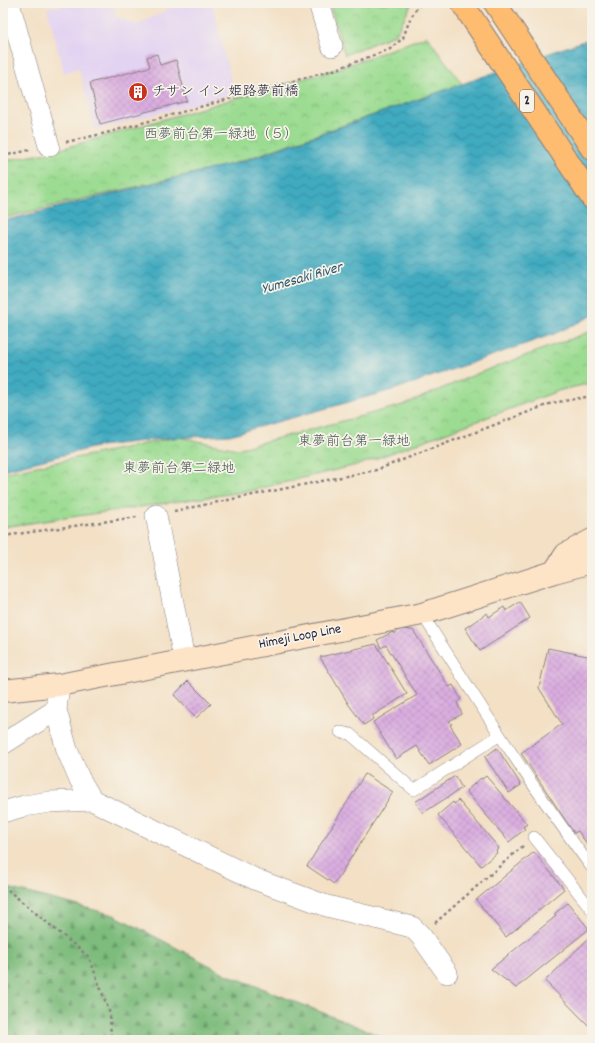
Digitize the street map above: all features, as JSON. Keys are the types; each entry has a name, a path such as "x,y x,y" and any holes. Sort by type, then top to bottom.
{"highway":[{"name":"2","path":"495,3 592,149"},
{"name":"2","path":"462,4 592,198"}],"main road":[{"path":"554,572 566,554 592,540"},
{"name":"Himeji Loop Line","path":"3,691 59,685 184,659 422,614 554,572 592,562"}],"street":[{"path":"9,3 49,146"},
{"path":"319,3 332,46"},
{"path":"156,515 184,659"},
{"path":"59,685 56,710 67,750 79,778 92,800"},
{"path":"3,744 56,710"},
{"path":"3,812 24,806 50,802 92,800 256,880 327,906 412,927 421,936 447,973"}],"lane":[{"path":"422,614 500,735 570,839 592,868"},
{"path":"340,732 350,734 414,790 500,735"},
{"path":"534,837 592,910"}],"path":[{"path":"3,156 106,133 330,71 390,49 403,38 410,19 418,6 425,3"},
{"path":"3,536 156,515 376,470 552,403 592,396"},
{"path":"421,936 534,837"},
{"path":"3,888 4,887 89,957 110,1014 111,1040"}],"shaded area":[{"path":"72,3 112,3 116,17 137,25 168,9 190,3 212,3 234,93 95,130 79,68 64,73 47,8"}],"green space":[{"path":"329,3 412,3 396,34 345,55"},
{"name":"西夢前台第一緑地（５）","path":"427,36 462,84 232,164 3,218 3,161 47,153 337,69"},
{"path":"592,331 592,383 561,390 361,464 249,491 3,527 3,473 178,437 237,449 403,405 479,373"},
{"path":"4,887 114,915 226,974 391,1040 3,1040"}],"water":[{"name":"Yumesaki River","path":"592,38 592,316 554,334 396,389 230,435 169,438 100,446 3,470 3,221 244,161"}],"building":[{"name":"チサン イン 姫路夢前橋","path":"157,54 160,65 176,60 187,101 100,124 90,83 150,67 147,57"},
{"path":"520,602 530,618 480,651 465,628 487,613 489,617 504,607 506,611"},
{"path":"401,629 413,630 449,687 453,685 461,699 457,702 462,714 449,721 462,744 429,765 417,746 396,759 373,722 417,695 386,645 381,648 377,640 393,632 394,634"},
{"path":"376,644 407,694 372,716 373,719 364,725 349,705 320,657"},
{"path":"548,648 592,657 592,851 578,831 574,833 521,753 562,724 539,688"},
{"path":"188,681 211,704 196,718 174,695"},
{"path":"497,748 521,785 509,793 485,757"},
{"path":"365,774 393,792 334,884 307,866"},
{"path":"455,776 462,788 423,813 415,802"},
{"path":"486,776 527,824 523,827 525,829 509,842 466,791 481,778 482,779"},
{"path":"458,800 499,848 496,851 497,853 481,866 438,815 453,802 454,804"},
{"path":"534,852 564,889 506,937 476,900"},
{"path":"568,903 589,929 516,988 491,969 556,916 554,914"},
{"path":"592,935 592,1029 545,981"}],"place":[{"name":"チサン イン 姫路夢前橋","path":"138,92"}],"park label":[{"name":"東夢前台第一緑地","path":"354,442"},
{"name":"東夢前台第二緑地","path":"179,469"}]}
